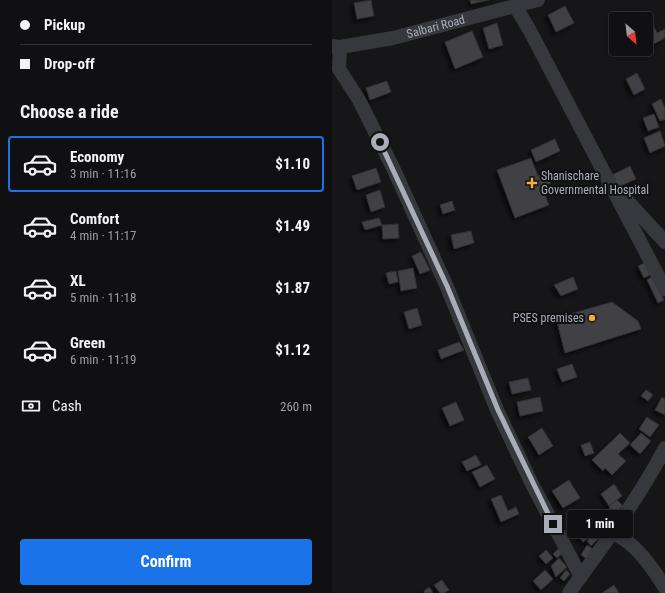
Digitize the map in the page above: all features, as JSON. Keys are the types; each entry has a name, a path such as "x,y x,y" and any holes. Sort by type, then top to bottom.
{"street":[{"name":"Salbari Road","path":"336,46 393,38 538,0"},
{"path":"514,6 529,29 665,289"},
{"path":"336,46 336,71 359,100 394,170 447,286 498,410 532,484 581,577"},
{"path":"610,183 665,242"},
{"path":"569,593 614,533 656,467 665,448"},
{"path":"614,533 626,539 655,570 665,588"}],"building":[{"path":"371,0 374,16 357,19 354,3"},
{"path":"470,0 489,0 471,4"},
{"path":"565,6 574,23 556,32 548,15"},
{"path":"497,23 503,45 489,49 483,28"},
{"path":"653,25 657,33 665,29 665,38 653,44"},
{"path":"472,31 483,57 455,69 445,42"},
{"path":"637,73 645,89 634,95 626,79"},
{"path":"387,81 391,92 370,100 366,88"},
{"path":"661,99 665,108 665,119 660,121 652,104"},
{"path":"654,114 659,127 648,131 643,118"},
{"path":"660,131 665,146 650,153 644,138"},
{"path":"555,139 560,151 536,162 531,150"},
{"path":"531,158 538,176 547,172 551,183 542,187 549,205 515,218 497,170"},
{"path":"630,166 636,179 618,187 612,175"},
{"path":"376,168 381,182 357,190 352,176"},
{"path":"380,190 385,207 371,212 366,195"},
{"path":"452,201 455,210 443,214 440,205"},
{"path":"379,218 382,225 365,230 362,222"},
{"path":"398,224 399,238 383,239 382,225"},
{"path":"471,231 474,243 454,249 451,235"},
{"path":"421,252 430,270 420,274 412,256"},
{"path":"645,263 650,275 644,278 638,266"},
{"path":"413,268 417,288 401,291 398,271"},
{"path":"396,271 398,282 389,284 386,273"},
{"path":"573,277 578,289 561,296 554,285"},
{"path":"652,277 664,300 658,303 647,280"},
{"path":"612,302 638,321 641,329 565,353 556,318"},
{"path":"417,308 422,325 409,329 404,312"},
{"path":"459,342 464,350 441,359 438,350"},
{"path":"572,364 577,377 562,382 557,369"},
{"path":"528,378 531,390 512,394 509,382"},
{"path":"646,390 653,395 648,401 641,396"},
{"path":"540,397 543,411 520,416 517,402"},
{"path":"662,397 665,399 665,415 655,410"},
{"path":"456,402 464,420 450,426 442,408"},
{"path":"647,417 659,425 650,437 639,429"},
{"path":"542,428 553,446 539,455 528,437"},
{"path":"620,433 630,443 618,454 626,461 612,475 605,468 603,471 592,460"},
{"path":"641,433 651,441 640,454 630,445"},
{"path":"590,442 594,453 585,456 581,445"},
{"path":"476,455 481,465 467,471 462,462"},
{"path":"487,465 495,479 480,487 472,472"},
{"path":"569,480 580,498 563,508 552,491"},
{"path":"614,484 622,496 609,506 601,494"},
{"path":"501,495 508,511 516,507 519,514 501,522 491,499"},
{"path":"617,500 623,506 611,515 609,506"},
{"path":"595,512 606,523 599,531 588,520"},
{"path":"581,529 588,538 583,542 576,533"},
{"path":"595,533 600,537 591,546 587,541"},
{"path":"587,545 594,550 587,559 581,555"},
{"path":"558,549 562,553 557,558 553,554"},
{"path":"546,550 553,558 546,564 539,556"},
{"path":"559,558 567,567 556,577 551,566"},
{"path":"545,570 553,579 541,590 533,581"},
{"path":"566,570 570,574 564,581 560,578"},
{"path":"442,580 449,590 444,593 440,593 434,585"},
{"path":"614,585 619,593 602,593"},
{"path":"429,587 433,593 425,593 424,591"}],"place":[{"name":"Shanischare Governmental Hospital","path":"532,183"},
{"name":"PSES premises","path":"592,318"}],"route":[{"path":"380,142 447,286 498,410 532,484 553,524"}]}
